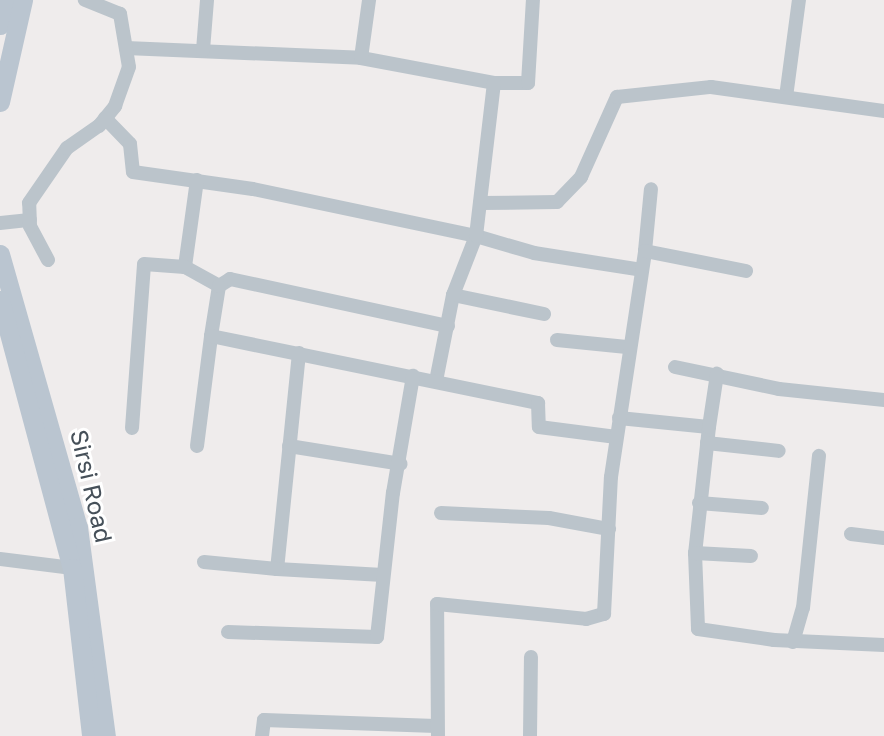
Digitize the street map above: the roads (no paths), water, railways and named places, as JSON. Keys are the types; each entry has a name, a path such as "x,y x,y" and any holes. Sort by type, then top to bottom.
{"main road":[{"path":"0,25 5,0"},
{"path":"0,103 23,0"},
{"name":"Sirsi Road","path":"0,254 78,527 106,736"},
{"name":"Sirsi Road","path":"0,300 72,568 91,736"}],"street":[{"path":"48,260 30,220 29,203 60,158 115,106 129,67 120,14 85,0"},
{"path":"203,50 207,0"},
{"path":"361,58 369,0"},
{"path":"126,48 361,58 494,82 528,83 533,0"},
{"path":"786,97 799,0"},
{"path":"436,381 453,295 476,236 494,82"},
{"path":"480,202 557,202 581,177 617,97 711,87 884,110"},
{"path":"105,118 130,144 133,172 197,180 476,236 534,253 642,270"},
{"path":"185,267 197,180"},
{"path":"262,736 264,720 437,731 437,604 586,619 604,614 618,418 627,347 645,251 651,189"},
{"path":"0,223 30,220"},
{"path":"645,251 746,271"},
{"path":"132,428 144,264 185,267 219,286"},
{"path":"197,446 219,286 230,279 448,326"},
{"path":"453,295 544,314"},
{"path":"211,336 538,403 539,427 616,437"},
{"path":"557,340 627,347"},
{"path":"276,569 299,353"},
{"path":"675,367 779,389 884,400"},
{"path":"718,374 699,503 695,553 698,629 793,642 884,645"},
{"path":"228,632 377,637 383,575 413,376"},
{"path":"618,418 709,427"},
{"path":"707,443 779,451"},
{"path":"289,446 401,464"},
{"path":"793,642 803,608 819,456"},
{"path":"699,503 762,508"},
{"path":"441,513 549,518 609,529"},
{"path":"851,534 884,538"},
{"path":"695,553 751,556"},
{"path":"0,559 72,568"},
{"path":"204,562 383,575"},
{"path":"530,736 531,657"}]}
